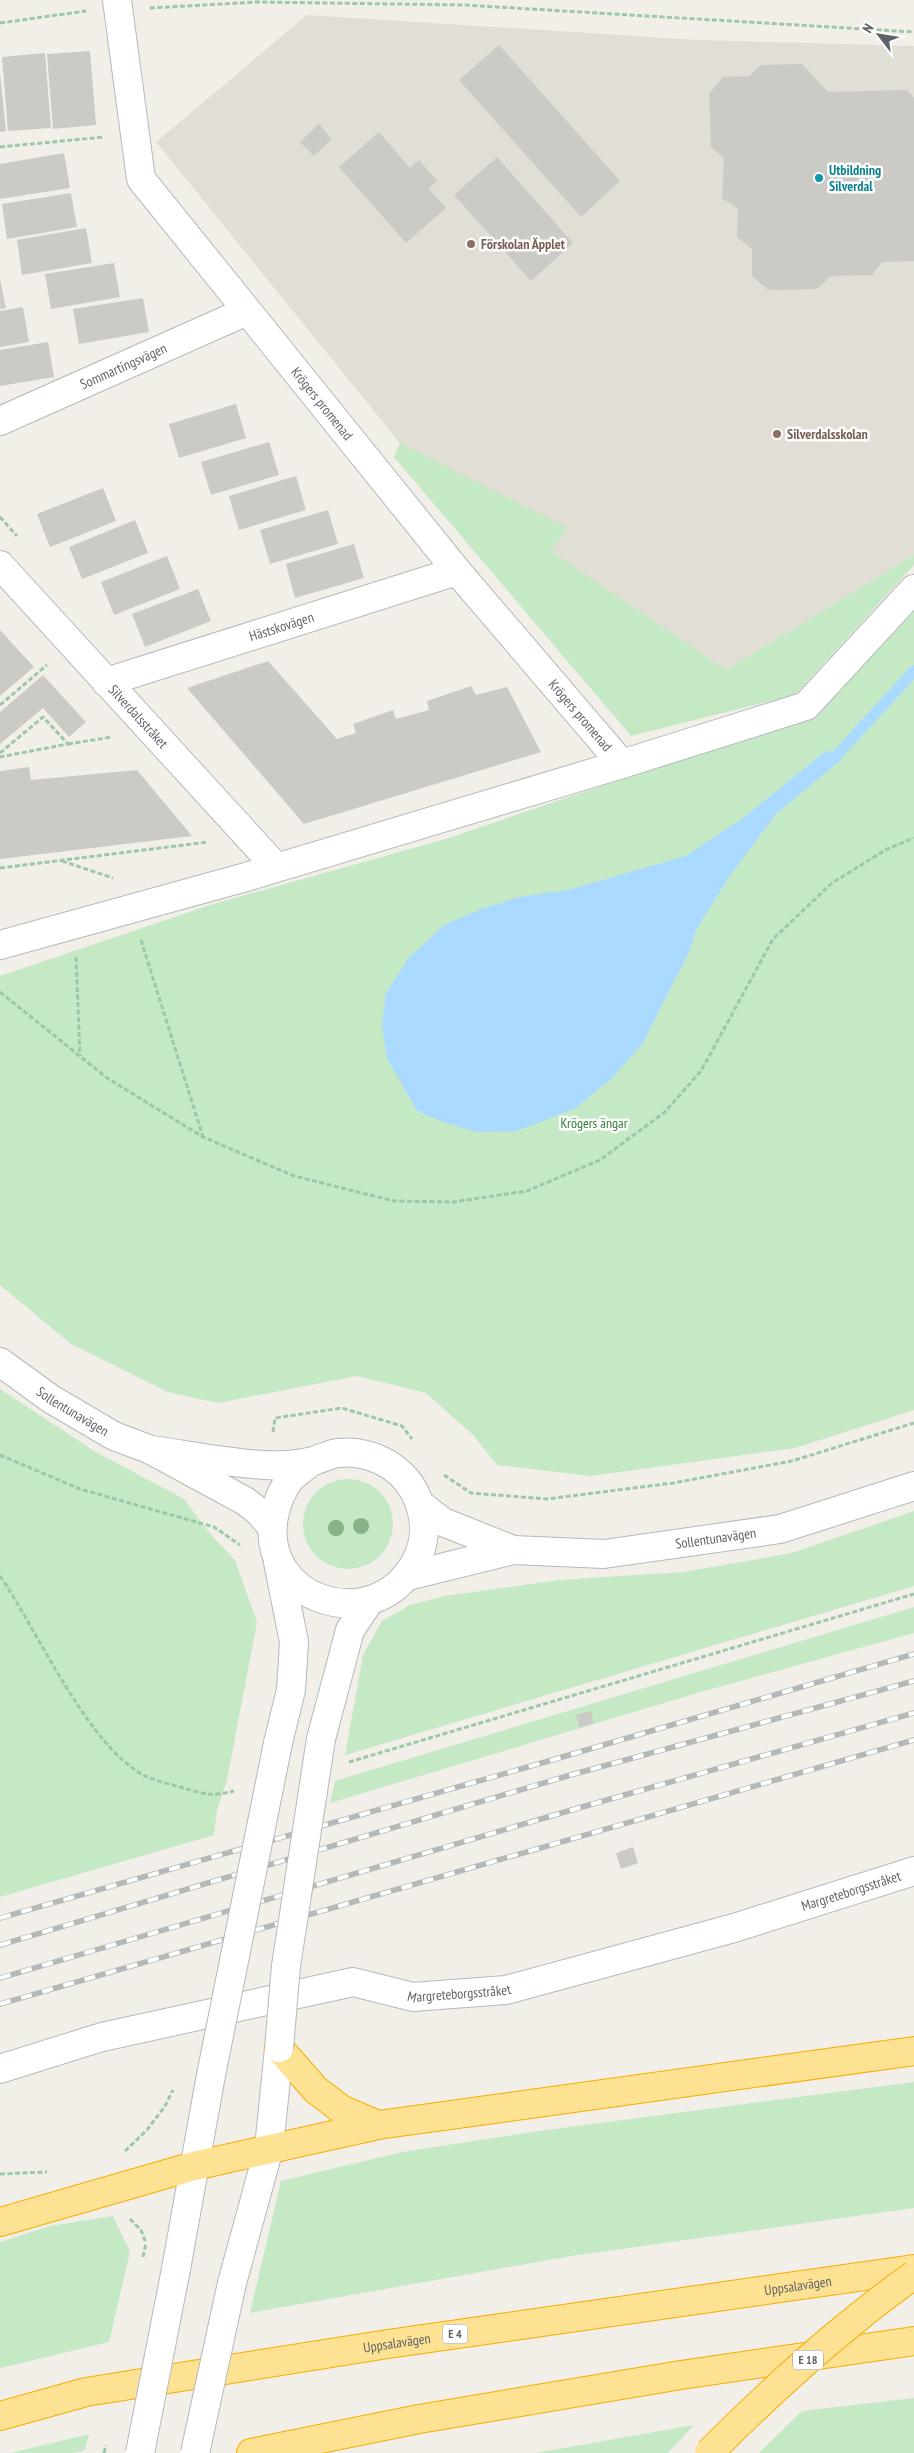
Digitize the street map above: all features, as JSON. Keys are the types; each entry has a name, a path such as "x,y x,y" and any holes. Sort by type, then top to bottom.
{"highway":[{"path":"279,2048 316,2090 342,2109 378,2125"},
{"path":"0,2222 194,2166 378,2125 914,2051"},
{"name":"Uppsalavägen","path":"0,2416 86,2392 368,2347 914,2270"},
{"name":"E 18","path":"709,2453 762,2400 874,2303 914,2275"},
{"path":"250,2453 429,2417 681,2375 914,2341"}],"street":[{"name":"Krögers promenad","path":"118,5 142,179 457,571 622,764"},
{"name":"Sommartingsvägen","path":"0,421 247,310"},
{"name":"Silverdalsstråket","path":"0,565 276,867"},
{"name":"Hästskovägen","path":"106,682 457,571"},
{"path":"0,945 246,878 276,867 622,764 806,706 914,589"},
{"name":"Sollentunavägen","path":"0,1362 59,1404 114,1436 152,1450 245,1501 258,1511 274,1541 287,1574 303,1590 323,1601 346,1605 369,1602 390,1592 408,1576 420,1555 424,1532 421,1505 408,1481 389,1464 364,1454 336,1453 312,1462 265,1465 152,1450"},
{"name":"Sollentunavägen","path":"274,1541 277,1502 291,1479 312,1462"},
{"name":"Sollentunavägen","path":"408,1576 512,1550 604,1554 780,1529 914,1486"},
{"name":"Sollentunavägen","path":"421,1505 443,1522 512,1550"},
{"path":"140,2453 211,2075 278,1743 291,1690 294,1642 274,1541"},
{"path":"195,2453 232,2282 269,2148 286,1966 321,1739 350,1630 369,1602"},
{"name":"Margreteborgsstråket","path":"0,2069 102,2037 353,1982 413,1997 506,1990 734,1928 914,1871"}],"path":[{"path":"499,0 499,6"},
{"path":"0,23 118,5 257,2 499,6 914,32"},
{"path":"0,147 135,133"},
{"path":"0,705 52,660"},
{"path":"0,753 43,717 68,744"},
{"path":"0,757 119,736"},
{"path":"0,992 107,1078 203,1137 294,1176 394,1201 453,1202 527,1192 600,1160 666,1112 701,1070 773,939 832,883 887,849 914,838"},
{"path":"0,868 213,841 246,878"},
{"path":"131,908 203,1137"},
{"path":"75,924 80,1057"},
{"path":"274,1428 275,1418 342,1408 402,1426 414,1441"},
{"path":"437,1470 471,1494 547,1499 674,1483 792,1461 914,1423"},
{"path":"0,1455 80,1489 214,1527 244,1547"},
{"path":"0,1576 92,1724 120,1758 144,1775 215,1796 243,1789"},
{"path":"347,1763 914,1594"}],"shaded area":[{"path":"307,15 698,40 914,46 914,555 726,670 550,551 567,528 400,443 156,142"}],"green space":[{"path":"400,443 568,528 551,551 726,670 914,555 914,565 795,695 631,736 394,457"},
{"name":"Krögers ängar","path":"914,603 914,1410 795,1448 590,1476 497,1465 473,1435 426,1393 357,1376 218,1403 168,1392 71,1344 0,1285 0,976 210,905 449,838 812,714"},
{"path":"0,1389 94,1451 184,1499 212,1536 235,1560 257,1622 227,1780 217,1810 214,1835 0,1897"},
{"path":"348,1479 365,1482 380,1492 390,1507 393,1524 390,1541 380,1556 365,1566 348,1569 331,1566 316,1556 306,1541 303,1524 306,1507 316,1492 331,1482"},
{"path":"914,1511 914,1586 345,1755 363,1655 382,1621 410,1605 445,1596 559,1580 683,1572 792,1553"},
{"path":"914,1607 914,1633 701,1692 330,1803 335,1781"},
{"path":"914,2082 914,2208 571,2256 250,2313 281,2181 402,2152 539,2131"},
{"path":"113,2216 130,2252 109,2342 0,2368 0,2242 50,2226"},
{"path":"914,2398 914,2453 759,2453 802,2411"},
{"path":"694,2425 668,2453 535,2453"},
{"path":"89,2434 85,2450 74,2453 11,2453"}],"water":[{"path":"827,750 837,755 841,760 776,814 729,877 696,930 689,952 643,1043 613,1077 576,1108 517,1131 477,1132 446,1123 417,1111 387,1058 382,1025 386,993 408,959 444,925 482,909 519,897 568,890 686,856 742,819"}],"building":[{"path":"499,45 620,181 581,217 459,80"},
{"path":"90,51 96,125 53,129 47,54"},
{"path":"45,53 51,128 8,131 2,57"},
{"name":"Utbildning Silverdal","path":"802,64 828,92 907,90 914,98 914,261 882,262 872,275 831,276 817,289 768,290 752,276 752,249 737,237 738,209 722,198 724,158 711,147 709,94 723,77 749,76 761,65"},
{"path":"0,73 6,131 0,132"},
{"path":"319,124 332,139 314,156 300,142"},
{"path":"379,132 410,168 419,160 437,181 429,189 446,208 406,243 339,167"},
{"path":"64,153 70,188 0,199 0,164"},
{"path":"497,157 573,243 531,281 454,195"},
{"path":"71,193 77,227 7,239 2,204"},
{"path":"86,228 92,263 22,275 17,240"},
{"path":"114,263 120,297 51,309 45,274"},
{"path":"0,279 6,308 0,309"},
{"path":"143,298 149,332 79,344 73,309"},
{"path":"23,307 29,342 0,347 0,311"},
{"path":"48,342 54,377 0,386 0,350"},
{"path":"236,404 246,438 179,458 169,424"},
{"path":"269,442 279,475 211,495 201,462"},
{"path":"296,476 306,510 239,530 229,496"},
{"path":"103,488 116,521 50,547 37,514"},
{"path":"328,510 338,544 270,564 260,530"},
{"path":"135,520 148,553 82,579 69,547"},
{"path":"354,544 364,578 295,598 286,564"},
{"path":"167,556 180,589 114,615 101,582"},
{"path":"198,589 211,621 145,647 132,614"},
{"path":"0,630 34,667 0,696"},
{"path":"268,661 337,739 356,733 353,724 393,710 396,719 429,710 427,701 471,686 476,695 507,687 541,752 304,824 187,688"},
{"path":"43,675 86,722 69,737 43,708 0,744 0,712"},
{"path":"29,767 31,780 137,770 192,836 0,859 0,771"},
{"path":"591,1711 594,1723 579,1728 576,1715"},
{"path":"633,1847 638,1863 621,1869 616,1853"}],"waterway":[{"path":"837,755 914,671"}],"railway":[{"path":"0,1918 914,1654"},
{"path":"0,1945 567,1776 914,1681"},
{"path":"0,1978 575,1809 914,1713"},
{"path":"0,2004 914,1740"}],"place":[{"name":"Utbildning Silverdal","path":"819,178"},
{"name":"Förskolan Äpplet","path":"471,244"},
{"name":"Silverdalsskolan","path":"777,434"}]}
